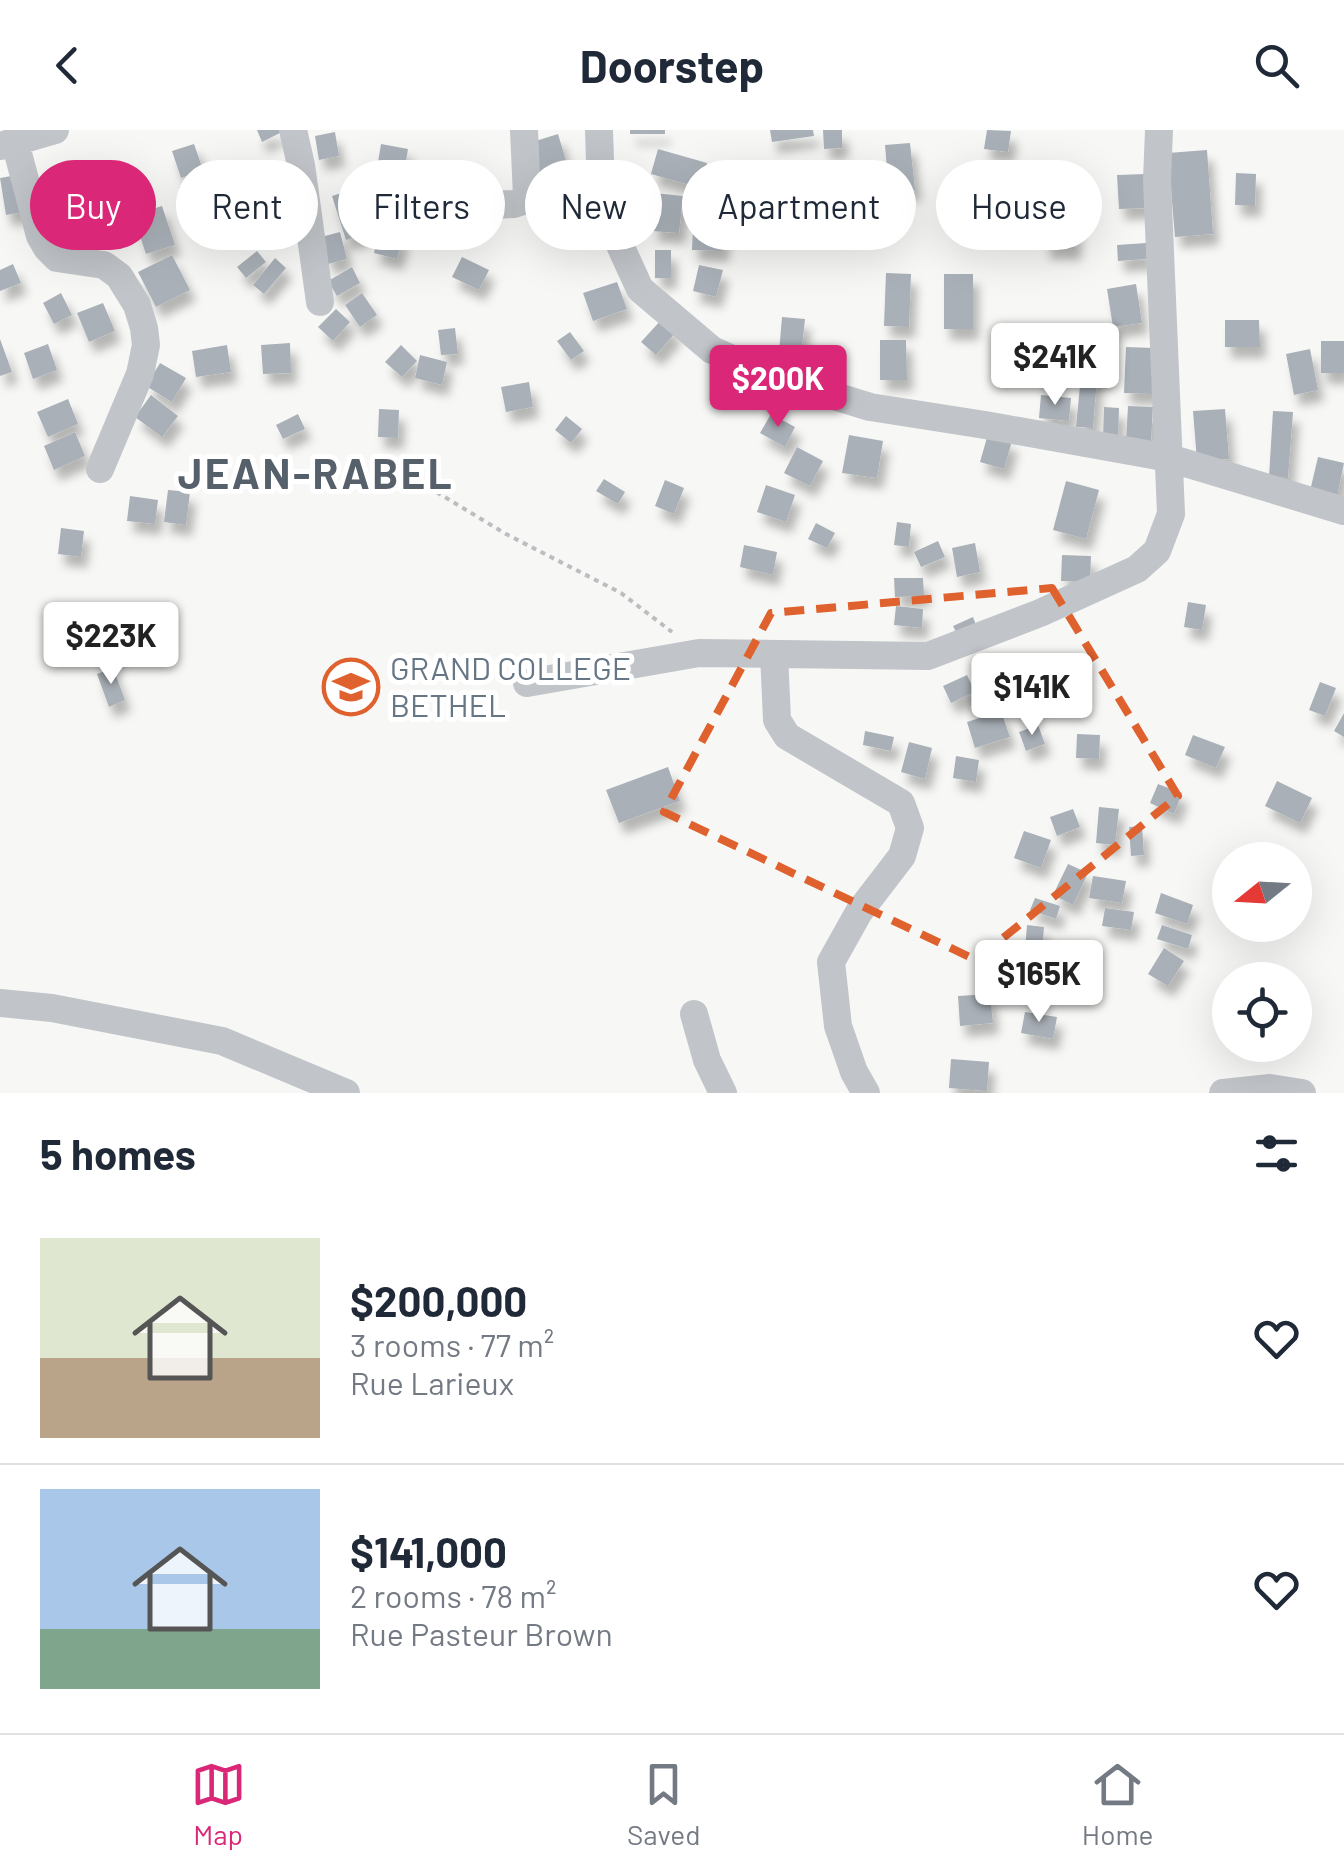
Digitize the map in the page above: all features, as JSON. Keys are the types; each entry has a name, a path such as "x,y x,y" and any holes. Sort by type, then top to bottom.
{"street":[{"path":"54,130 7,144 40,236 57,258 104,265 118,276 137,306 144,328 146,344 140,374 100,468"},
{"path":"293,130 320,302"},
{"path":"505,204 527,197 524,130"},
{"path":"599,130 600,162 620,244 640,289 712,350 776,378 870,407 1169,458 1344,511"},
{"path":"528,683 699,653 928,656 1040,613 1137,569 1157,552 1170,514 1157,180 1159,130"},
{"path":"774,654 778,720 787,736 901,803 910,828 902,856 859,912 831,962 838,1026 866,1093"},
{"path":"0,1004 52,1008 222,1041 346,1093"},
{"path":"694,1014 707,1060 724,1093"},
{"path":"1232,1093 1270,1088 1302,1093"}],"path":[{"path":"428,487 506,534 621,593 699,653"}],"highlighted area":[{"path":"1052,588 1178,796 976,960 664,812 771,613"}],"building":[{"path":"257,130 286,130 262,142"},
{"path":"630,130 665,130 665,134 630,134"},
{"path":"770,130 813,130 814,136 772,142"},
{"path":"823,130 842,130 842,148 824,149"},
{"path":"987,130 1011,131 1008,152 984,149"},
{"path":"335,132 339,156 319,160 315,136"},
{"path":"558,134 566,160 534,160 529,143"},
{"path":"910,143 912,160 886,160 885,145"},
{"path":"194,144 200,160 176,163 172,151"},
{"path":"381,144 408,149 406,160 378,160"},
{"path":"658,149 696,160 682,160 682,183 662,177 662,160 655,160"},
{"path":"1207,150 1213,234 1175,237 1168,153"},
{"path":"1236,173 1256,174 1255,206 1235,205"},
{"path":"1146,174 1148,208 1119,209 1117,175"},
{"path":"17,175 24,212 6,215 0,178"},
{"path":"662,194 682,196 679,233 662,232"},
{"path":"162,206 175,245 146,254 145,250 156,250 156,208"},
{"path":"338,233 338,250 345,250 347,259 328,264 321,237"},
{"path":"1146,243 1147,259 1118,261 1117,245"},
{"path":"375,250 399,250 397,259 374,253"},
{"path":"655,250 671,250 671,278 655,278"},
{"path":"257,251 266,262 246,278 237,267"},
{"path":"172,255 190,290 156,307 138,272"},
{"path":"462,257 489,270 479,290 452,277"},
{"path":"275,258 286,268 264,294 253,285"},
{"path":"13,264 21,283 0,291 0,270"},
{"path":"699,265 723,270 716,297 693,291"},
{"path":"352,267 360,283 337,296 328,281"},
{"path":"886,273 911,274 909,327 884,326"},
{"path":"944,274 973,274 973,329 944,329"},
{"path":"617,282 627,309 593,321 583,293"},
{"path":"1136,284 1142,323 1113,327 1107,289"},
{"path":"61,293 72,315 54,324 43,303"},
{"path":"362,293 377,315 360,327 345,305"},
{"path":"103,303 115,331 89,342 77,313"},
{"path":"336,309 350,322 333,341 318,327"},
{"path":"782,317 805,319 801,356 779,353"},
{"path":"662,319 676,332 656,355 641,342"},
{"path":"1225,320 1259,320 1260,347 1225,347"},
{"path":"455,328 458,354 441,355 438,330"},
{"path":"570,332 584,351 571,360 557,341"},
{"path":"0,339 12,372 0,376"},
{"path":"880,340 906,340 907,380 880,380"},
{"path":"1321,341 1344,341 1344,373 1321,373"},
{"path":"290,343 291,373 263,374 261,345"},
{"path":"48,344 57,370 33,379 24,353"},
{"path":"227,345 231,372 196,377 192,351"},
{"path":"401,345 417,361 402,377 385,362"},
{"path":"1126,347 1155,348 1153,394 1124,393"},
{"path":"1310,349 1318,390 1294,395 1286,354"},
{"path":"420,355 447,362 442,385 415,378"},
{"path":"160,363 186,378 172,402 146,386"},
{"path":"1082,365 1098,366 1093,428 1076,427"},
{"path":"529,382 533,407 506,412 501,387"},
{"path":"151,395 178,416 162,437 135,417"},
{"path":"1041,395 1071,398 1069,421 1039,418"},
{"path":"68,399 78,424 48,437 37,412"},
{"path":"1128,406 1153,407 1151,441 1126,440"},
{"path":"1104,407 1119,408 1118,439 1103,438"},
{"path":"379,409 399,410 398,438 378,437"},
{"path":"1225,409 1229,459 1197,461 1193,411"},
{"path":"1273,411 1293,412 1288,478 1269,477"},
{"path":"298,414 305,429 283,439 276,425"},
{"path":"771,414 795,427 785,447 760,433"},
{"path":"566,416 582,429 571,443 555,430"},
{"path":"75,432 85,456 54,470 44,446"},
{"path":"988,434 1012,441 1004,469 980,462"},
{"path":"849,435 883,441 877,478 842,473"},
{"path":"797,447 823,461 810,486 784,473"},
{"path":"1318,457 1344,463 1337,497 1310,491"},
{"path":"604,479 625,492 618,504 596,491"},
{"path":"665,480 684,488 674,514 655,506"},
{"path":"1066,481 1099,490 1086,539 1053,530"},
{"path":"766,485 795,495 786,522 757,512"},
{"path":"168,490 190,492 186,525 164,522"},
{"path":"130,496 158,500 155,524 127,521"},
{"path":"897,522 911,524 909,547 894,545"},
{"path":"816,523 835,533 827,548 808,539"},
{"path":"61,528 84,531 81,557 58,554"},
{"path":"938,541 945,557 921,567 914,552"},
{"path":"975,543 980,572 957,577 952,548"},
{"path":"744,545 777,552 773,575 740,567"},
{"path":"1062,555 1091,556 1090,582 1061,581"},
{"path":"894,578 923,578 924,596 895,597"},
{"path":"1188,602 1206,605 1202,630 1184,627"},
{"path":"896,606 923,609 922,628 894,625"},
{"path":"973,617 978,630 959,638 953,626"},
{"path":"113,626 122,650 105,656 97,632"},
{"path":"1009,655 1018,670 995,685 985,669"},
{"path":"113,668 125,700 109,707 97,674"},
{"path":"967,675 975,692 951,703 943,686"},
{"path":"1320,682 1336,688 1325,716 1309,710"},
{"path":"1001,711 1010,737 975,748 967,722"},
{"path":"1344,713 1344,737 1334,731"},
{"path":"1038,725 1045,744 1026,751 1019,732"},
{"path":"865,731 894,737 891,751 863,745"},
{"path":"1077,734 1100,735 1099,759 1076,758"},
{"path":"1193,735 1225,747 1216,768 1185,755"},
{"path":"909,742 932,748 925,779 901,772"},
{"path":"956,756 979,760 976,782 953,778"},
{"path":"668,767 680,801 619,823 606,790"},
{"path":"1277,781 1312,798 1300,823 1265,806"},
{"path":"1158,784 1182,793 1174,814 1150,803"},
{"path":"1099,807 1119,809 1115,845 1096,843"},
{"path":"1073,809 1080,827 1057,836 1050,817"},
{"path":"1142,826 1144,855 1131,856 1129,827"},
{"path":"1024,831 1051,840 1041,868 1014,858"},
{"path":"1068,864 1088,873 1073,905 1053,895"},
{"path":"1093,876 1126,881 1122,903 1089,898"},
{"path":"1161,893 1193,905 1187,924 1155,913"},
{"path":"1035,898 1060,906 1056,919 1030,910"},
{"path":"1105,908 1134,912 1131,930 1102,926"},
{"path":"1027,925 1044,927 1042,953 1025,951"},
{"path":"1162,925 1192,935 1188,949 1157,939"},
{"path":"1164,948 1184,961 1168,986 1148,974"},
{"path":"990,994 993,1023 960,1026 958,996"},
{"path":"1025,1012 1057,1017 1053,1039 1021,1033"},
{"path":"951,1059 989,1062 987,1091 949,1088"}],"place":[{"name":"GRAND COLLEGE BETHEL","path":"351,687"}],"district":[{"name":"JEAN-RABEL","path":"316,474"}]}
